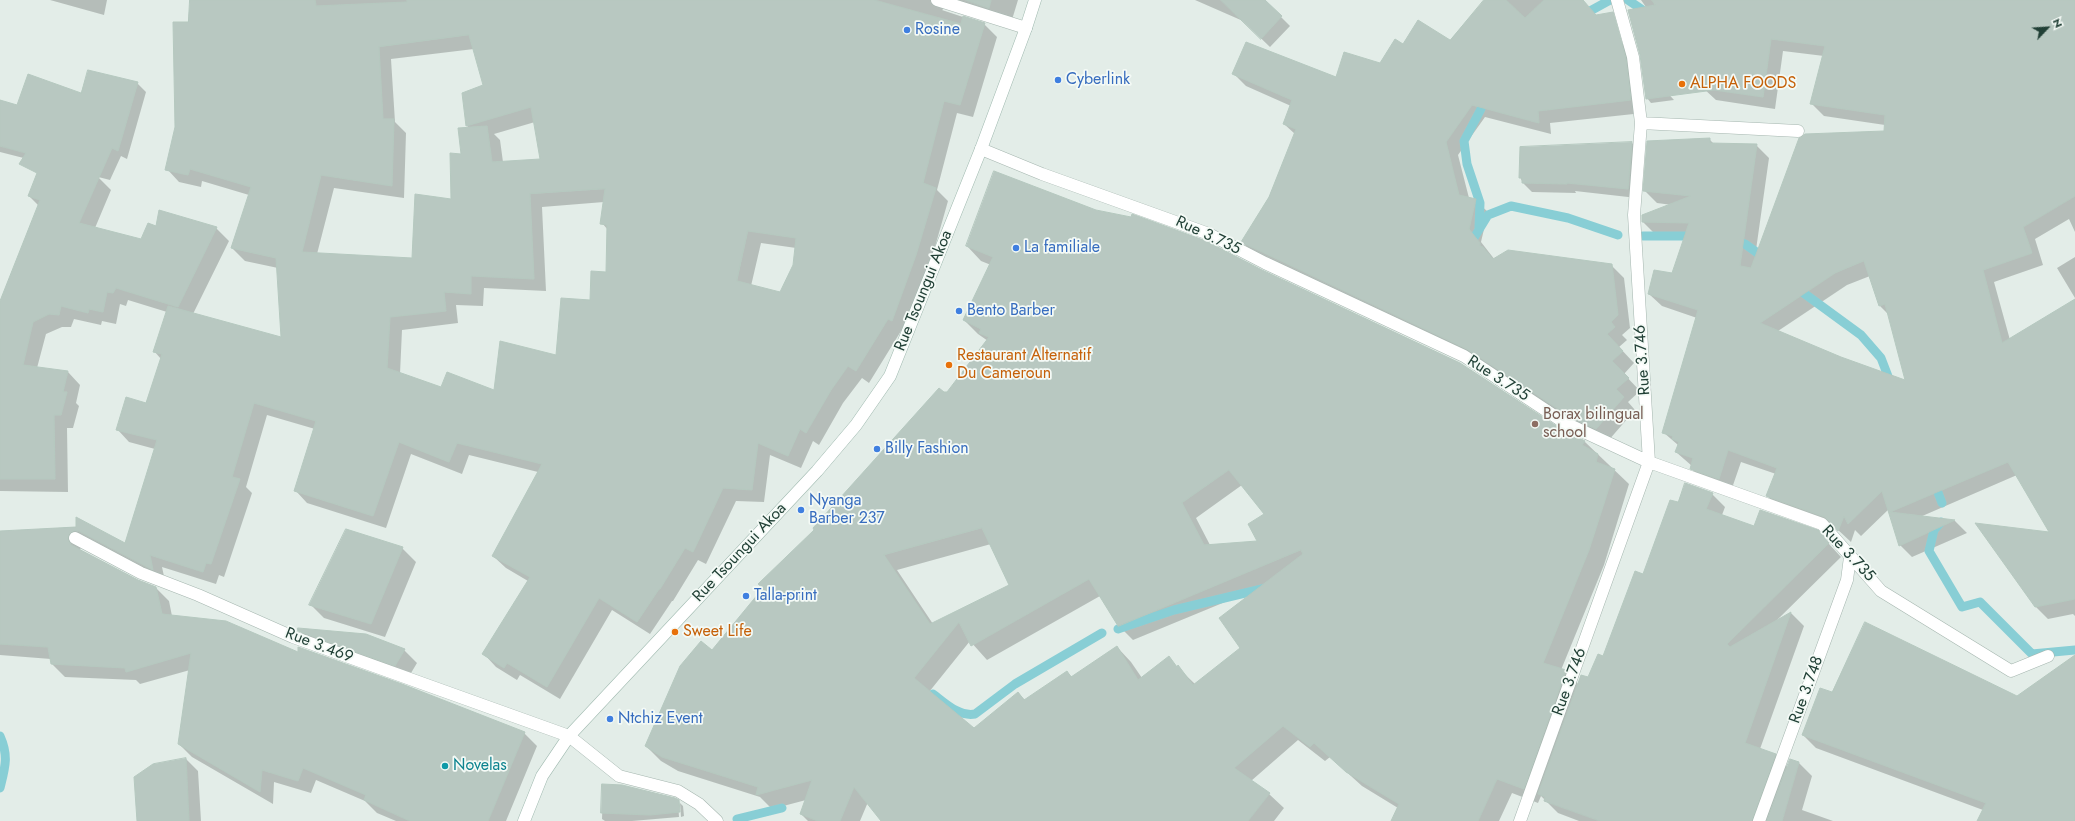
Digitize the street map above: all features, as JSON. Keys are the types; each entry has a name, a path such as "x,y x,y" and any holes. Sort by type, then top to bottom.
{"street":[{"path":"937,0 1026,28"},
{"name":"Rue Tsoungui Akoa","path":"524,821 542,776 569,736 817,471 856,425 890,376 981,149 1035,0"},
{"name":"Rue 3.746","path":"1520,821 1649,462 1634,215 1641,123 1633,57 1618,0"},
{"path":"1641,123 1798,131"},
{"name":"Rue 3.735","path":"981,149 1042,174 1209,234 1265,263 1464,356 1565,423 1649,462 1822,524 1881,590 2011,671 2048,656"},
{"name":"Rue 3.469","path":"75,538 141,573 198,595 293,637 569,736 619,776 678,791 699,804 717,821"},
{"name":"Rue 3.748","path":"1759,821 1847,580 1850,557"}],"building":[{"path":"190,0 315,0 316,6 407,2 407,0 874,0 961,24 963,16 985,23 960,105 944,101 923,183 936,188 916,255 892,321 888,319 856,371 848,366 831,390 806,433 800,429 788,456 758,443 752,490 723,488 693,552 685,548 660,589 637,622 599,598 547,687 507,663 504,668 482,654 530,577 492,556 542,464 457,443 449,462 399,442 373,516 294,491 316,421 254,403 232,477 240,479 211,564 206,563 203,572 150,555 153,570 79,531 74,531 69,534 68,539 71,545 138,580 156,587 162,614 226,621 298,652 298,647 402,684 525,732 488,821 410,821 364,800 366,795 303,768 298,781 262,770 260,792 178,744 191,653 126,672 125,668 51,664 48,647 0,644 0,531 76,527 76,517 125,543 157,440 116,430 126,397 146,403 162,354 153,352 168,306 281,337 276,258 231,248 251,187 190,169 188,175 165,170 175,127 173,22 188,22","holes":["469,35 483,85 462,93 466,126 531,107 540,159 492,162 487,126 458,128 461,154 450,153 451,199 415,194 412,258 302,252 321,175 392,186 394,119 383,119 379,47","605,189 600,224 607,225 606,272 591,271 590,300 561,298 556,355 500,341 494,390 447,372 441,387 387,368 390,317 446,311 444,292 471,294 471,276 534,279 530,194","748,231 796,238 793,265 780,292 737,281"]},
{"path":"966,0 991,0 989,8"},
{"path":"1221,0 1265,0 1282,16 1261,39"},
{"path":"1484,0 1506,0 1525,18 1544,0 1583,0 1596,15 1613,12 1626,58 1631,100 1538,111 1539,123 1472,105 1446,142 1459,195 1476,199 1469,229 1480,243 1480,246 1483,247 1493,259 1508,250 1612,264 1618,315 1611,322 1615,327 1607,334 1623,351 1612,361 1629,378 1616,389 1624,397 1596,429 1569,416 1467,349 1241,242 1269,197 1296,129 1283,124 1292,100 1232,74 1246,42 1336,77 1344,52 1380,63 1395,39 1403,44 1418,20 1450,40"},
{"path":"1652,0 2075,0 2075,196 2023,227 2032,253 1983,270 2002,343 2075,299 2075,599 2035,607 1975,523 2049,532 2008,462 1890,512 1955,520 1899,546 1882,491 1848,524 1844,516 1838,531 1825,517 1766,496 1777,468 1728,450 1719,479 1690,469 1693,458 1675,452 1679,442 1672,439 1673,436 1662,433 1698,310 1648,294 1654,270 1672,273 1689,223 1642,222 1642,215 1691,196 1643,191 1647,141 1710,138 1710,143 1757,144 1740,266 1751,268 1799,138 1805,134 1884,131 1885,115 1810,104 1825,46 1771,39 1763,97 1714,90 1646,99 1640,55 1628,10 1655,5","holes":["1864,261 1879,306 1885,304 1905,380 1841,357 1760,323 1835,273"]},
{"path":"88,70 138,82 118,151 112,148 79,223 141,239 148,223 156,226 159,210 217,227 178,307 116,288 113,293 107,292 103,312 89,309 88,313 61,306 59,315 49,314 33,322 23,365 68,371 63,392 67,392 61,415 54,415 55,479 0,479 0,301 40,200 28,196 37,173 19,164 26,153 0,146 0,100 17,105 28,74 81,93"},
{"path":"1632,142 1628,189 1567,183 1522,183 1522,178 1519,178 1520,147"},
{"path":"994,171 1096,210 1131,217 1132,214 1206,241 1262,270 1460,363 1561,429 1585,441 1582,445 1598,454 1596,462 1615,469 1589,550 1543,663 1566,670 1524,789 1497,779 1478,821 1391,821 1399,804 1346,772 1314,743 1310,747 1283,726 1234,768 1270,793 1248,821 881,821 854,787 840,821 818,821 800,814 812,780 756,795 758,787 662,757 645,746 680,666 701,641 712,650 763,588 758,584 814,530 813,528 939,388 944,392 947,392 989,337 979,333 981,329 963,320 993,257 966,246","holes":["1229,470 1264,514 1248,524 1257,541 1204,545 1182,503","982,528 1009,585 930,624 884,555","1301,550 1303,554 1219,618 1240,648 1193,685 1169,656 1138,680 1117,646 1071,677 1067,671 1024,700 1018,692 974,728 914,678 959,622 971,646 1089,579 1118,626"]},
{"path":"1685,483 1713,493 1706,509 1754,526 1760,510 1818,530 1829,543 1727,644 1730,647 1791,612 1745,743 1776,754 1752,821 1600,821 1544,801 1545,797 1538,794 1581,675 1588,677 1598,654 1603,656 1635,571 1643,574 1670,500 1678,502"},
{"path":"346,529 403,547 371,624 309,605"},
{"path":"1865,622 2017,696 2075,655 2075,821 1977,821 1986,803 1802,735 1820,688 1832,692"},
{"path":"298,628 366,634 405,649 395,666 298,631"},
{"path":"186,758 189,821 137,821 134,777 153,764"},
{"path":"1790,759 1799,762 1782,821 1767,821"},
{"path":"602,784 622,785 675,798 679,800 680,812 650,815 601,813"}],"waterway":[{"path":"1581,16 1610,0"},
{"path":"1628,0 1650,15"},
{"path":"1479,227 1480,203 1467,164 1464,141 1481,109"},
{"path":"1469,246 1488,215 1511,206 1568,218 1618,235"},
{"path":"1643,236 1696,236"},
{"path":"1733,240 1745,244 1766,259"},
{"path":"1794,286 1861,335 1881,358 1891,384"},
{"path":"1934,482 1942,503"},
{"path":"1941,522 1934,530 1929,551 1962,607 1980,602 2032,654 2075,650"},
{"path":"1118,629 1174,610 1266,588"},
{"path":"933,694 947,705 958,711 975,714 1015,684 1102,633"},
{"path":"0,736 3,743 5,756 5,768 0,788"},
{"path":"737,819 782,808"}],"place":[{"name":"Rosine","path":"907,30"},
{"name":"Cyberlink","path":"1058,80"},
{"name":"ALPHA FOODS","path":"1682,84"},
{"name":"La familiale","path":"1016,248"},
{"name":"Bento Barber","path":"959,311"},
{"name":"Restaurant Alternatif Du Cameroun","path":"949,365"},
{"name":"Borax bilingual school","path":"1535,424"},
{"name":"Billy Fashion","path":"877,449"},
{"name":"Nyanga Barber 237","path":"801,510"},
{"name":"Talla-print","path":"746,596"},
{"name":"Sweet Life","path":"675,632"},
{"name":"Ntchiz Event","path":"610,719"},
{"name":"Novelas","path":"445,766"}]}
